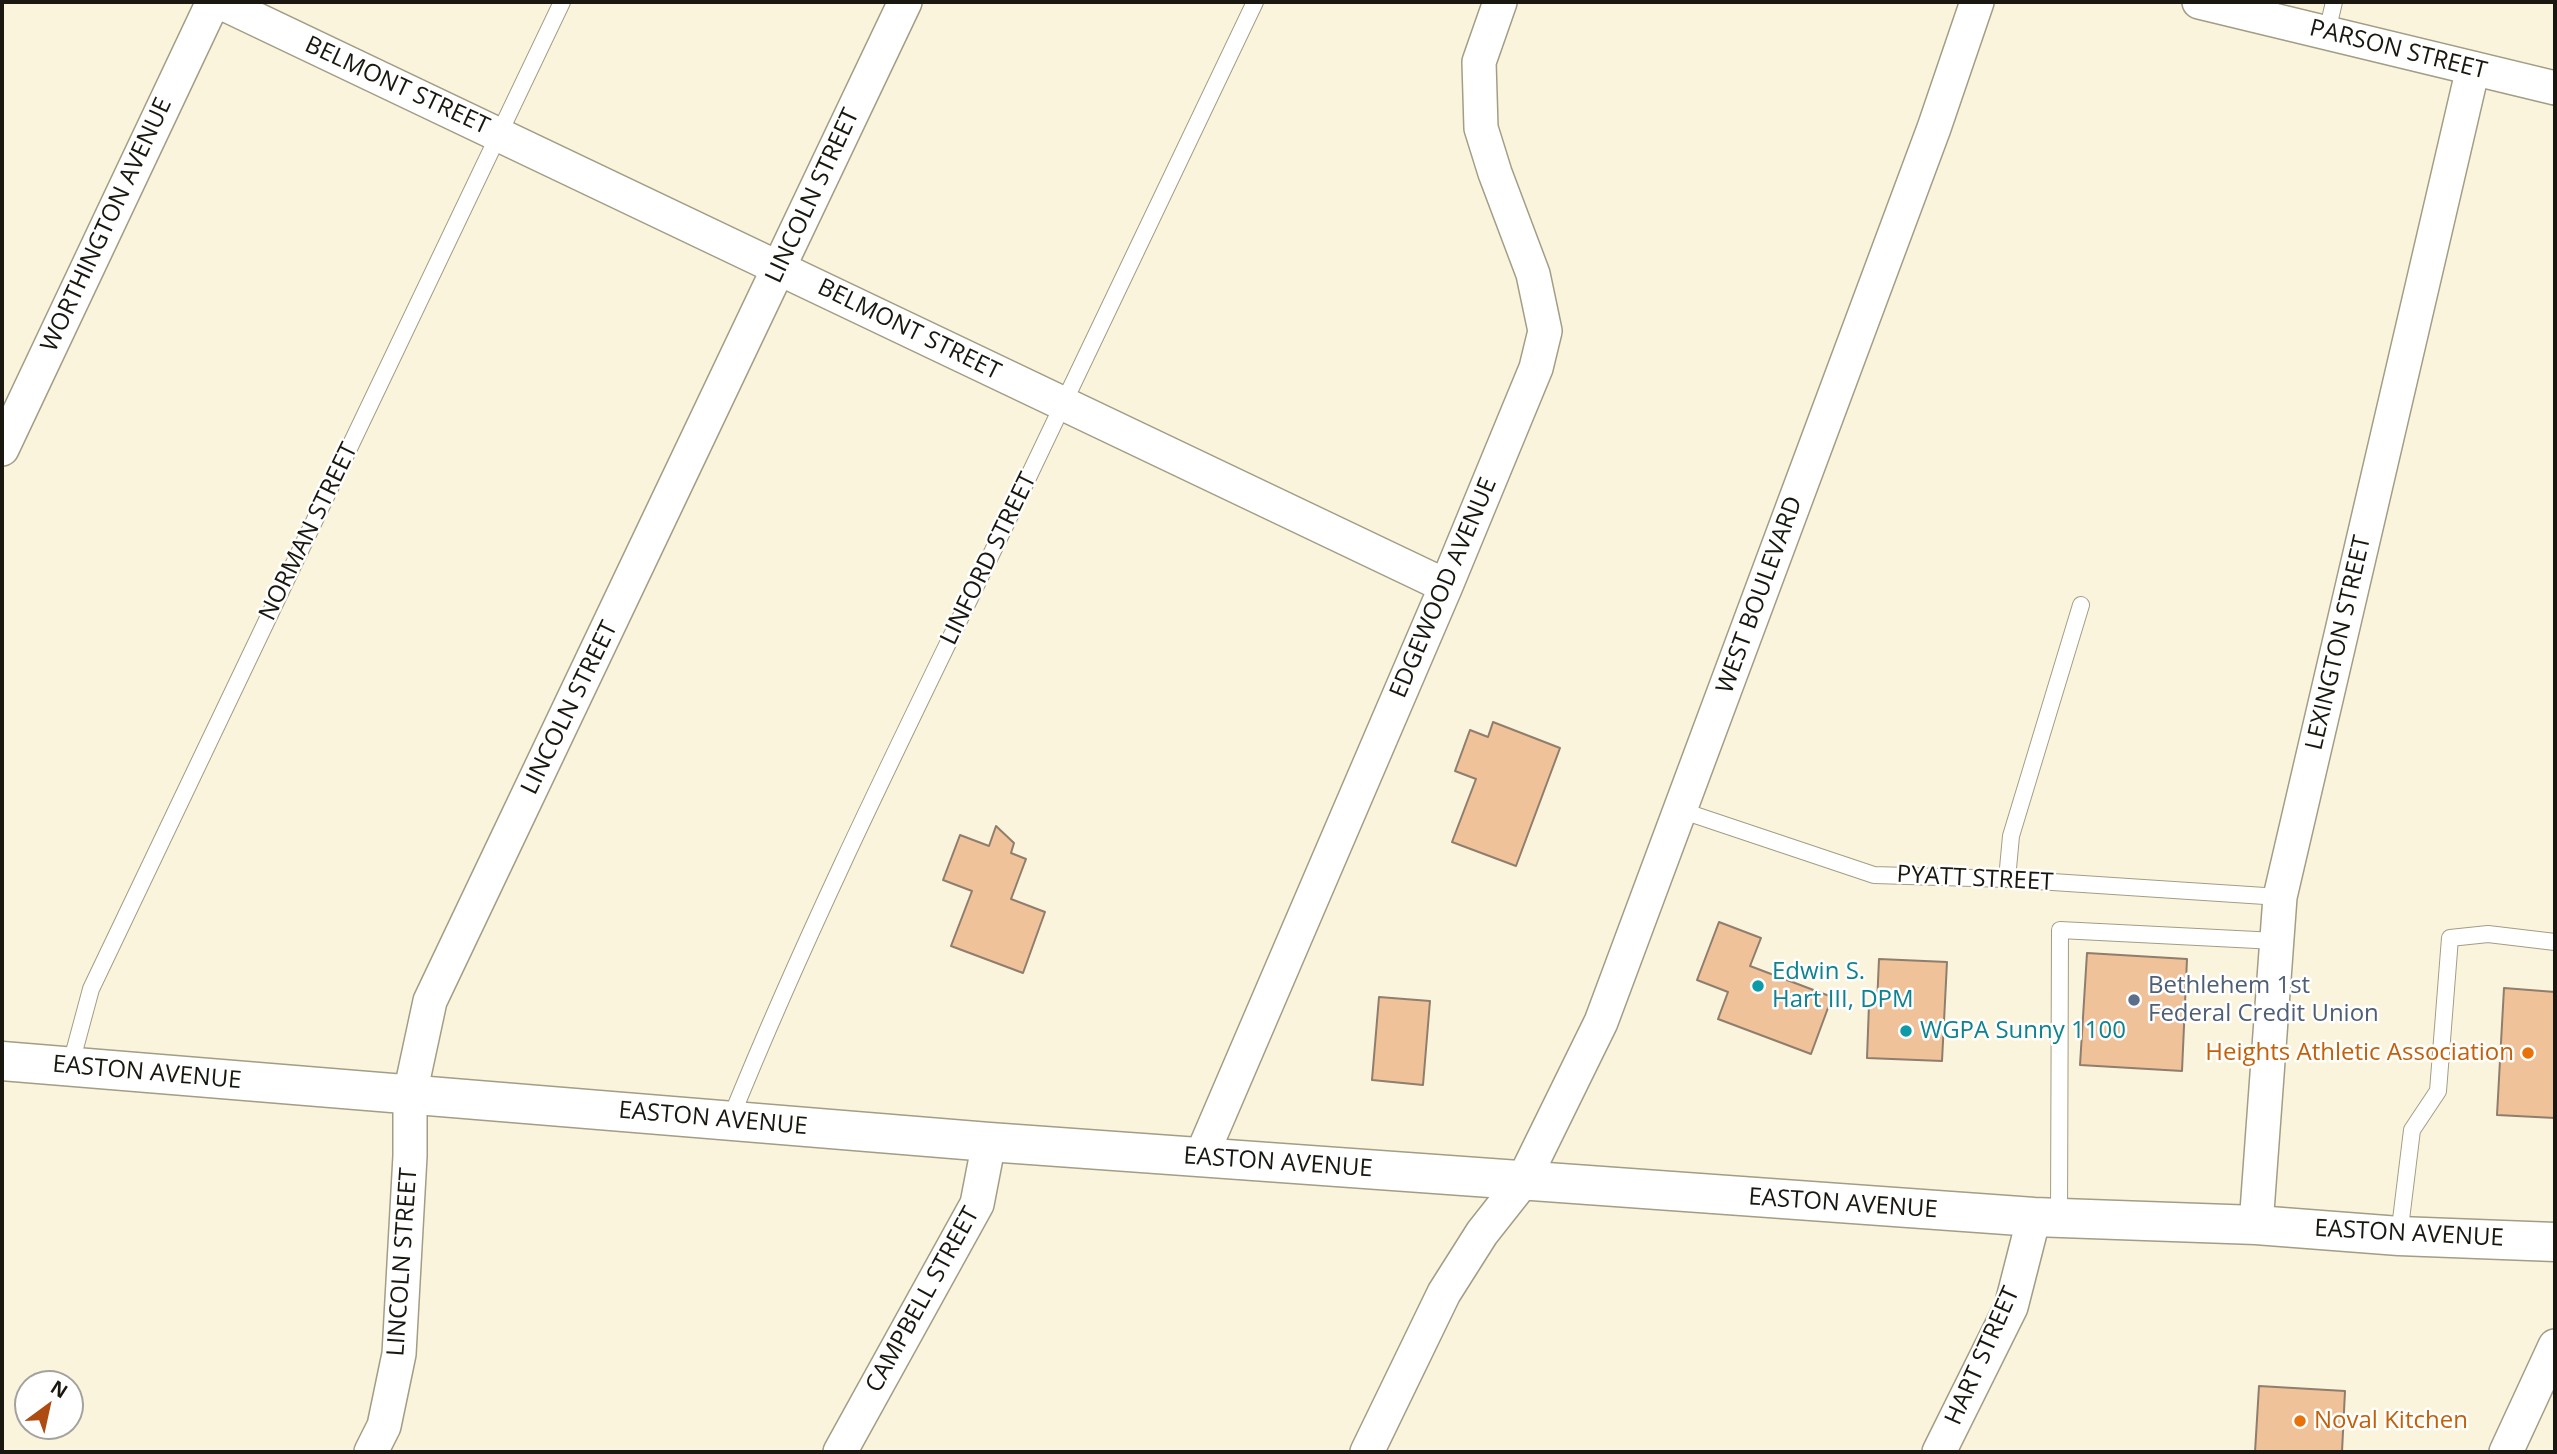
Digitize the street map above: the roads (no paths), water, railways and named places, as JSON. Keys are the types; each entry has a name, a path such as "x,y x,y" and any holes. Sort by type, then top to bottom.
{"main road":[{"name":"EASTON AVENUE","path":"2,1061 989,1142 1523,1181 2046,1217 2256,1225 2399,1236 2555,1242"}],"street":[{"name":"WORTHINGTON AVENUE","path":"2,449 213,2"},
{"name":"BELMONT STREET","path":"220,2 1446,586"},
{"name":"LINCOLN STREET","path":"371,1452 383,1426 399,1354 411,1156 410,1094 430,1002 905,2"},
{"name":"EDGEWOOD AVENUE","path":"1201,1157 1446,586 1536,368 1545,331 1532,274 1494,173 1481,128 1479,62 1500,2"},
{"name":"WEST BOULEVARD","path":"1367,1452 1444,1293 1482,1233 1523,1181 1601,1022 1934,128 1977,2"},
{"name":"PARSON STREET","path":"2199,2 2331,17 2473,68 2555,88"},
{"name":"LEXINGTON STREET","path":"2256,1225 2280,897 2473,68"},
{"name":"CAMPBELL STREET","path":"840,1452 977,1204 989,1142"},
{"name":"HART STREET","path":"1939,1452 2011,1307 2046,1217"},
{"path":"2506,1452 2555,1346"}],"lane":[{"name":"NORMAN STREET","path":"70,1067 91,989 562,2"},
{"name":"LINFORD STREET","path":"730,1120 836,874 1255,2"},
{"path":"2007,879 2011,836 2081,605"},
{"name":"PYATT STREET","path":"1680,810 1874,874 2007,879 2280,897"},
{"path":"2046,1217 2060,930 2276,942"},
{"path":"2399,1236 2412,1130 2438,1091 2450,938 2488,934 2555,942"}],"place":[{"name":"Edwin S. Hart III, DPM","path":"1758,986"},
{"name":"Bethlehem 1st Federal Credit Union","path":"2134,1000"},
{"name":"WGPA Sunny 1100","path":"1906,1031"},
{"name":"Heights Athletic Association","path":"2528,1053"},
{"name":"Noval Kitchen","path":"2300,1421"}]}
